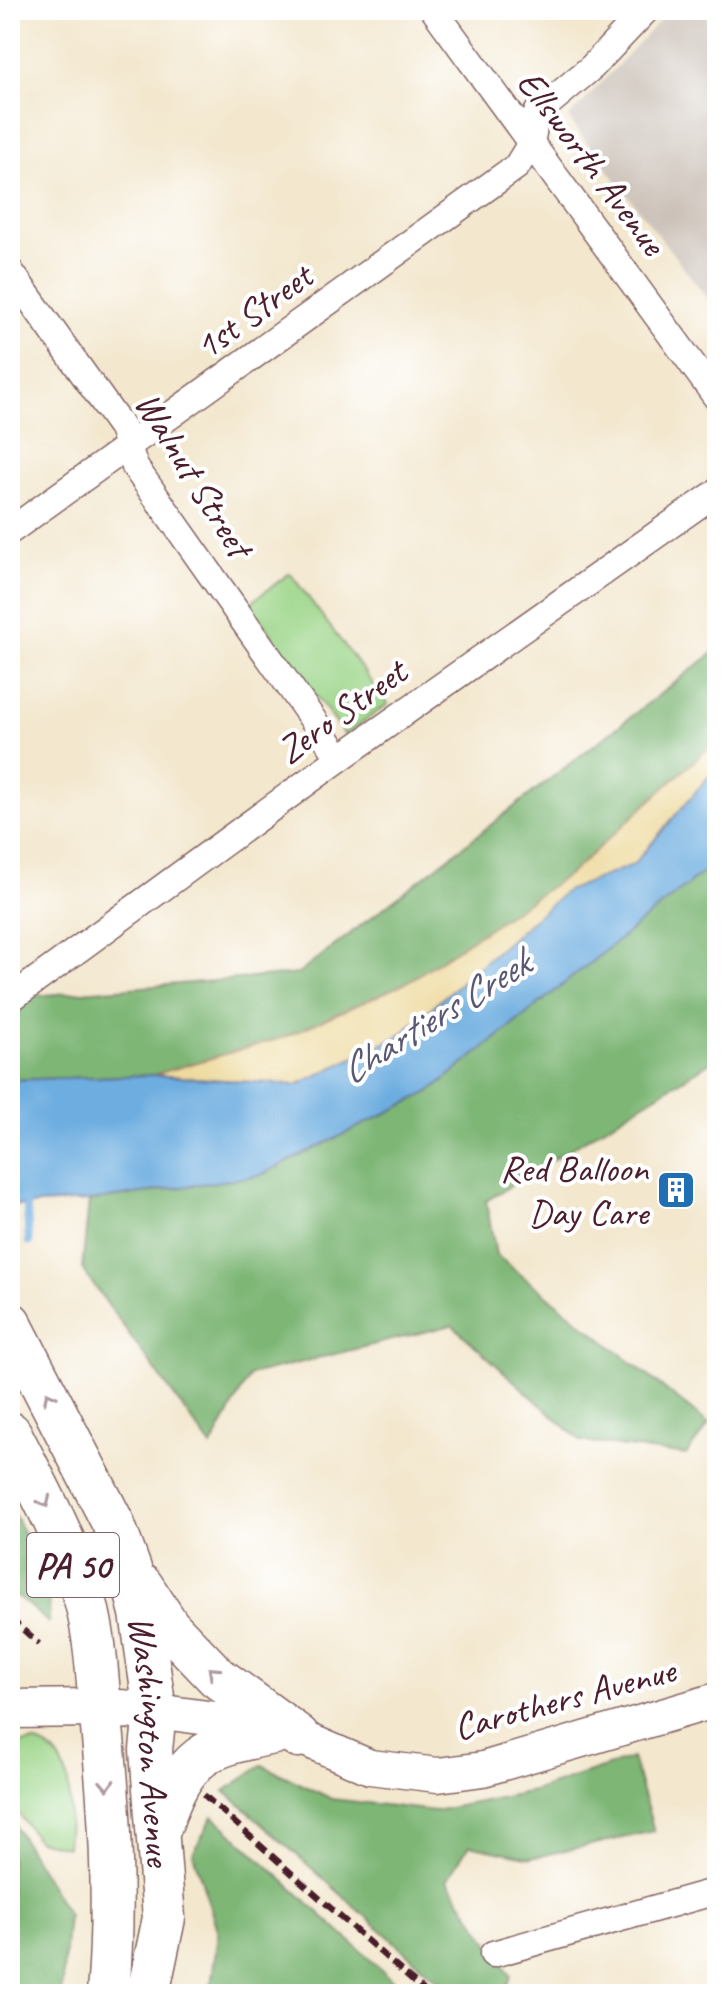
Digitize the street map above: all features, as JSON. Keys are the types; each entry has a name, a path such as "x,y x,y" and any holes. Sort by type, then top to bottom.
{"main road":[{"name":"Washington Avenue","path":"14,1330 100,1496 130,1569 141,1613 155,1711 151,1750 164,1918 148,1994"},
{"name":"Washington Avenue","path":"10,1433 46,1504 85,1600 94,1640 112,1894 108,1994"},
{"path":"130,1569 169,1627 208,1668 286,1734"},
{"path":"10,1709 155,1711"},
{"path":"157,1838 172,1792 193,1762 218,1747 286,1734"}],"street":[{"name":"Ellsworth Avenue","path":"434,10 717,398"},
{"name":"1st Street","path":"10,531 512,170 531,143 537,113 592,67 646,10"},
{"name":"Walnut Street","path":"10,271 122,428 135,467 340,758"},
{"name":"Zero Street","path":"11,996 340,758 717,492"},
{"name":"Carothers Avenue","path":"155,1711 238,1722 286,1734 370,1767 438,1775 483,1769 717,1700"},
{"path":"493,1954 717,1891"}],"shaded area":[{"path":"670,10 717,10 717,311 568,118"}],"green space":[{"path":"290,573 388,704 345,735 249,604"},
{"path":"717,650 717,740 571,873 406,983 285,1037 153,1075 10,1080 10,998 298,974"},
{"path":"717,861 717,1058 486,1201 496,1255 709,1424 686,1455 581,1441 452,1325 250,1375 211,1447 82,1269 89,1201 261,1175 429,1092"},
{"path":"10,1506 50,1586 49,1623 10,1590"},
{"path":"33,1742 48,1748 65,1771 70,1801 67,1847 37,1840 10,1801 10,1745"},
{"path":"632,1758 654,1831 531,1858 469,1845 447,1880 511,1976 503,1994 453,1994 225,1791 262,1765 332,1799 435,1811 533,1791"},
{"path":"213,1816 408,1994 302,1994 297,1991 294,1994 210,1994 218,1933 193,1853"},
{"path":"10,1818 68,1915 61,1994 10,1985"}],"sand":[{"path":"717,740 717,767 633,865 566,891 399,1036 297,1085 153,1075 285,1037 406,983 571,873"}],"water":[{"name":"Chartiers Creek","path":"717,767 717,861 429,1092 261,1175 89,1201 10,1206 10,1080 153,1075 297,1085 399,1036 566,891 633,865"}],"waterway":[{"path":"26,1195 29,1242"}],"railway":[{"path":"10,1618 39,1644"},
{"path":"204,1795 427,1994"}],"place":[{"name":"Red Balloon Day Care","path":"676,1190"}]}
